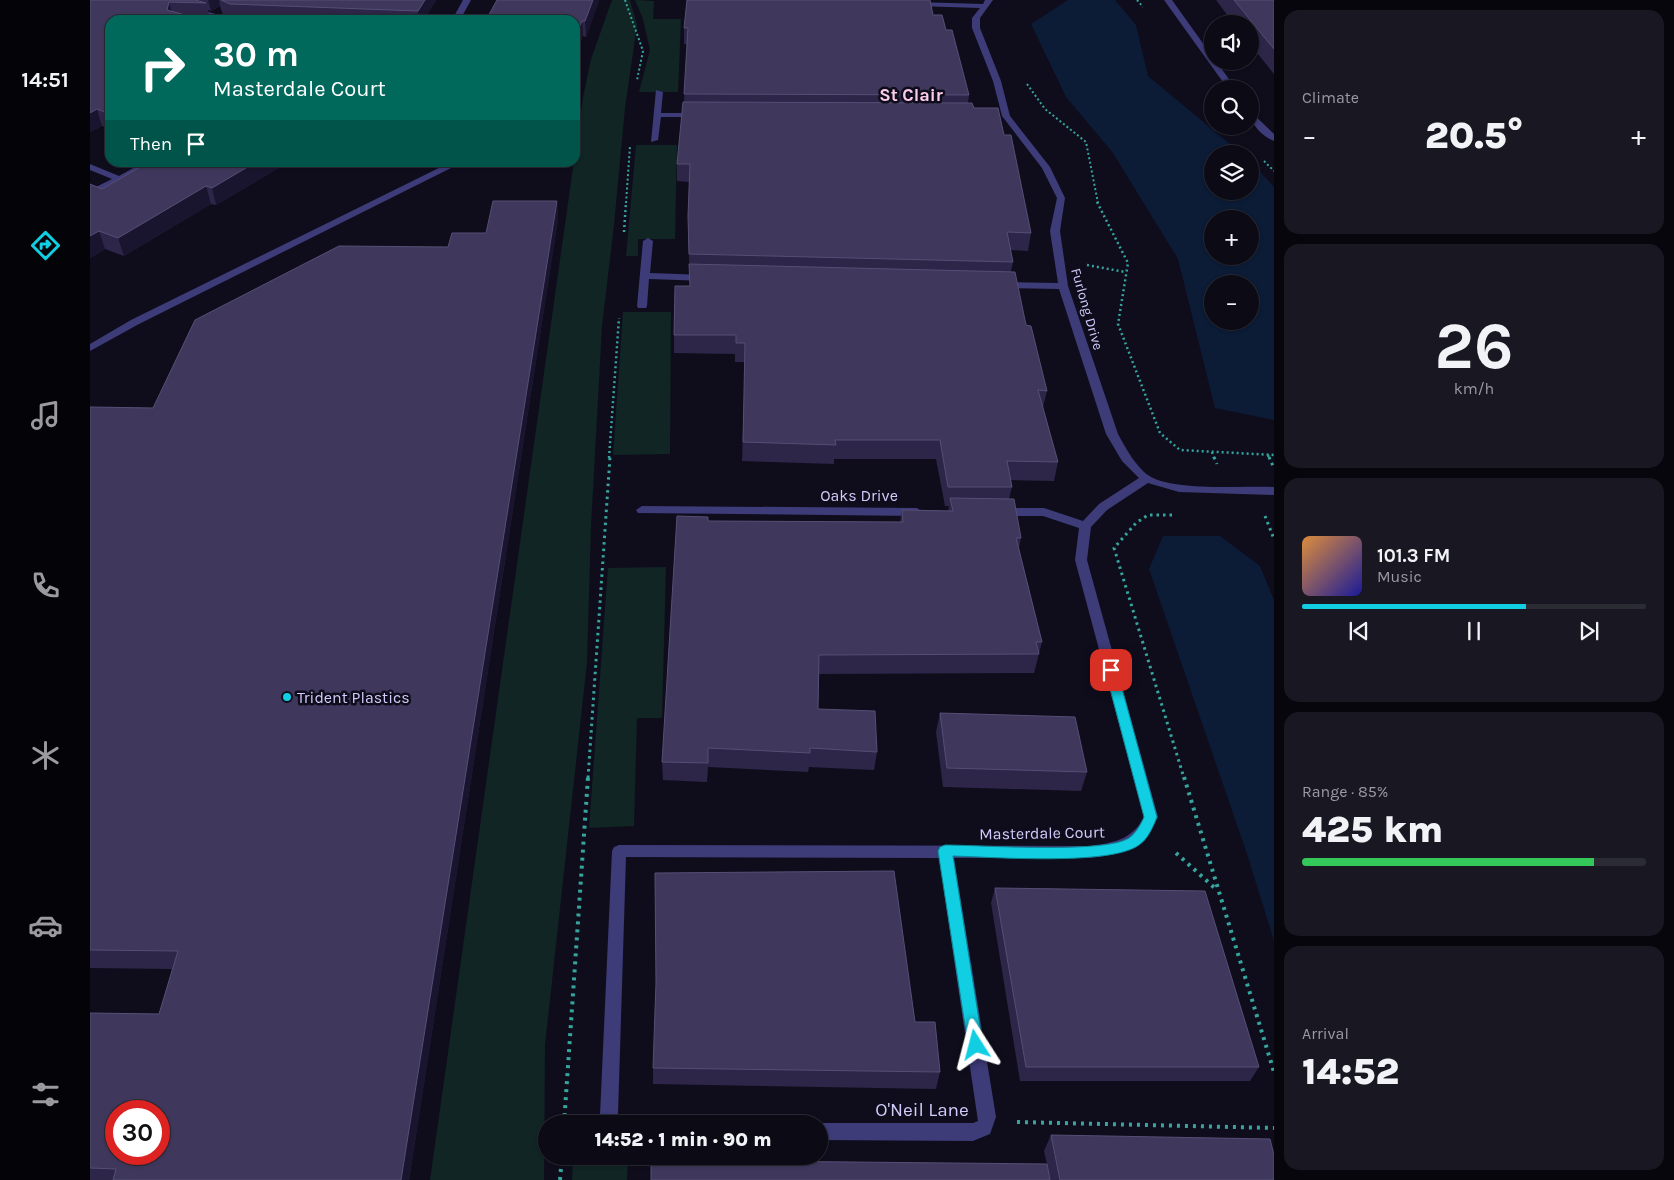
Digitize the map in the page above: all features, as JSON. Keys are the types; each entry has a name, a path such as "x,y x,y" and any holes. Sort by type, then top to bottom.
{"street":[{"path":"459,15 467,0"},
{"path":"1168,0 1226,80"},
{"path":"910,3 986,3"},
{"name":"Furlong Drive","path":"986,3 976,18 976,28 997,81 1002,116 1046,167 1061,198 1055,230 1063,286 1112,434 1126,458 1146,479"},
{"path":"184,8 212,15 225,8"},
{"path":"654,140 658,92"},
{"path":"657,115 706,115"},
{"path":"1259,124 1274,138"},
{"path":"90,194 142,167"},
{"path":"90,348 135,322 448,167"},
{"path":"90,168 119,179"},
{"path":"642,306 648,241"},
{"path":"645,276 715,278"},
{"path":"994,284 1063,286"},
{"path":"985,512 1044,512 1085,526 1103,507 1146,479 1179,488 1274,490"},
{"name":"Oaks Drive","path":"642,510 926,512"},
{"name":"Masterdale Court","path":"609,1115 619,851 1089,852 1114,849 1134,842 1151,817 1080,560 1085,526"},
{"name":"O'Neil Lane","path":"828,1132 973,1132 981,1130 987,1122 945,851"}],"path":[{"path":"625,0 644,51 636,88"},
{"path":"1026,83 1030,92 1052,114 1086,142 1097,202 1128,262 1118,324 1160,433 1180,450 1274,456"},
{"path":"624,241 630,145"},
{"path":"1085,264 1125,272"},
{"path":"565,1115 619,310"},
{"path":"1262,509 1274,539"},
{"path":"1176,515 1148,515 1136,523 1114,548 1217,891 1274,1072"},
{"path":"1176,853 1217,891"},
{"path":"987,1122 1274,1128"},
{"path":"560,1180 561,1165"}],"green space":[{"path":"612,0 630,0 637,25 625,108 602,326 591,526 587,662 545,1045 544,1115 538,1115 538,1165 544,1165 544,1180 430,1180 573,167 580,167 580,118 591,59"},
{"path":"635,0 654,1 653,19 681,19 678,92 639,92 650,50 643,19"},
{"path":"636,145 677,145 675,239 638,239 638,256 626,256"},
{"path":"623,312 671,312 670,454 613,455"},
{"path":"666,567 662,718 637,718 634,826 589,828 608,568"},
{"path":"573,1165 628,1165 627,1180 572,1180"}],"water":[{"path":"1068,0 1115,0 1136,25 1148,76 1204,122 1204,135 1219,135 1231,145 1204,145 1204,200 1259,200 1259,171 1274,187 1274,420 1215,408 1178,259 1113,153 1066,97 1031,24"},
{"path":"1163,536 1220,536 1260,566 1274,600 1274,941 1247,854 1149,569"}],"building":[{"path":"90,0 195,0 206,3 169,2 167,10 185,15 105,15 105,112 97,109 90,113"},
{"path":"221,0 425,0 418,11 230,4"},
{"path":"497,0 593,0 585,21 582,21 580,26 580,15 489,15"},
{"path":"687,0 930,0 933,15 942,15 946,30 952,30 969,95 684,94 688,28 684,28"},
{"path":"1234,0 1274,0 1274,49 1259,31 1259,15 1246,15"},
{"path":"683,102 972,103 974,108 998,108 1004,135 1011,135 1031,233 1007,232 1013,262 689,254 690,164 677,164"},
{"path":"140,167 248,167 212,188 206,186 118,238 99,231 90,236 90,184 102,189"},
{"name":"Trident Plastics","path":"493,201 557,201 401,1180 113,1180 116,1169 90,1168 90,1013 159,1014 178,951 90,950 90,407 153,408 195,320 339,246 448,247 452,233 486,233"},
{"path":"689,264 1015,272 1026,325 1031,326 1047,391 1038,390 1058,462 1007,461 1012,487 948,487 940,440 835,440 836,445 743,442 745,343 736,343 736,335 674,335 675,286 690,286"},
{"path":"950,498 1014,499 1021,538 1016,538 1042,642 1036,642 1039,654 819,655 818,709 875,711 877,752 810,748 810,753 708,748 708,763 662,762 677,516 708,517 708,521 903,522 902,510 953,511"},
{"path":"940,713 1075,717 1087,772 947,768"},
{"path":"894,871 915,1022 935,1022 940,1072 653,1068 656,983 655,873"},
{"path":"995,888 1205,891 1259,1067 1026,1067"},
{"path":"1051,1135 1270,1139 1274,1155 1274,1180 1060,1180"},
{"path":"828,1162 1047,1164 1050,1180 651,1180 651,1165 828,1165"}],"place":[{"name":"Trident Plastics","path":"287,697"}],"district":[{"name":"St Clair","path":"911,95"}],"route":[{"path":"976,1045 945,851 1089,852 1114,849 1134,842 1144,832 1151,817 1111,670"}]}
